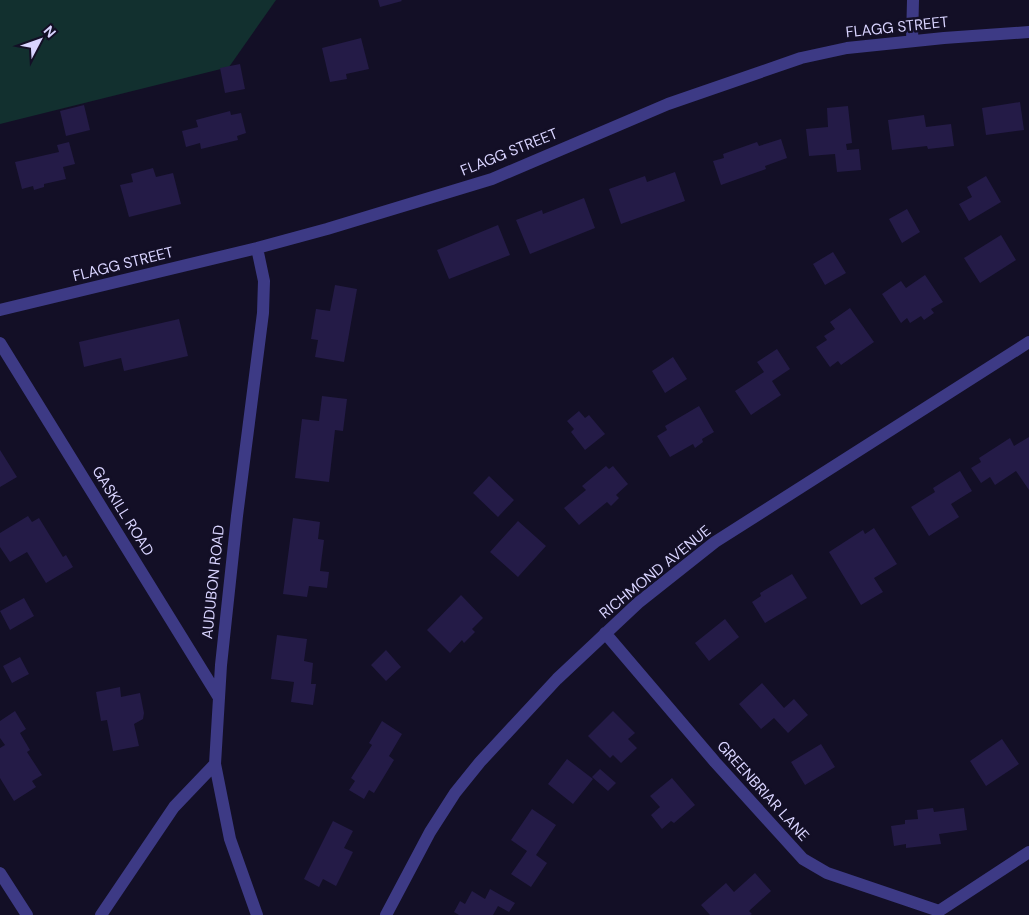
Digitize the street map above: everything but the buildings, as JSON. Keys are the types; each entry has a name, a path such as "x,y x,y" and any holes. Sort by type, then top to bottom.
{"street":[{"path":"912,41 913,0"},
{"name":"FLAGG STREET","path":"0,310 257,248 346,224 492,179 668,104 801,58 847,48 1029,32"},
{"name":"AUDUBON ROAD","path":"257,248 264,281 264,313 237,516 218,696 215,764 230,839 257,915"},
{"name":"RICHMOND AVENUE","path":"386,915 430,832 455,793 521,717 605,633 715,542 1029,342"},
{"name":"GASKILL ROAD","path":"0,343 218,696"},
{"name":"GREENBRIAR LANE","path":"605,633 715,762 803,859 827,873 939,913"},
{"path":"101,915 174,807 215,764"},
{"path":"939,913 1029,852"},
{"path":"0,873 27,915"}],"green space":[{"path":"0,0 276,0 229,67 0,124"}]}
